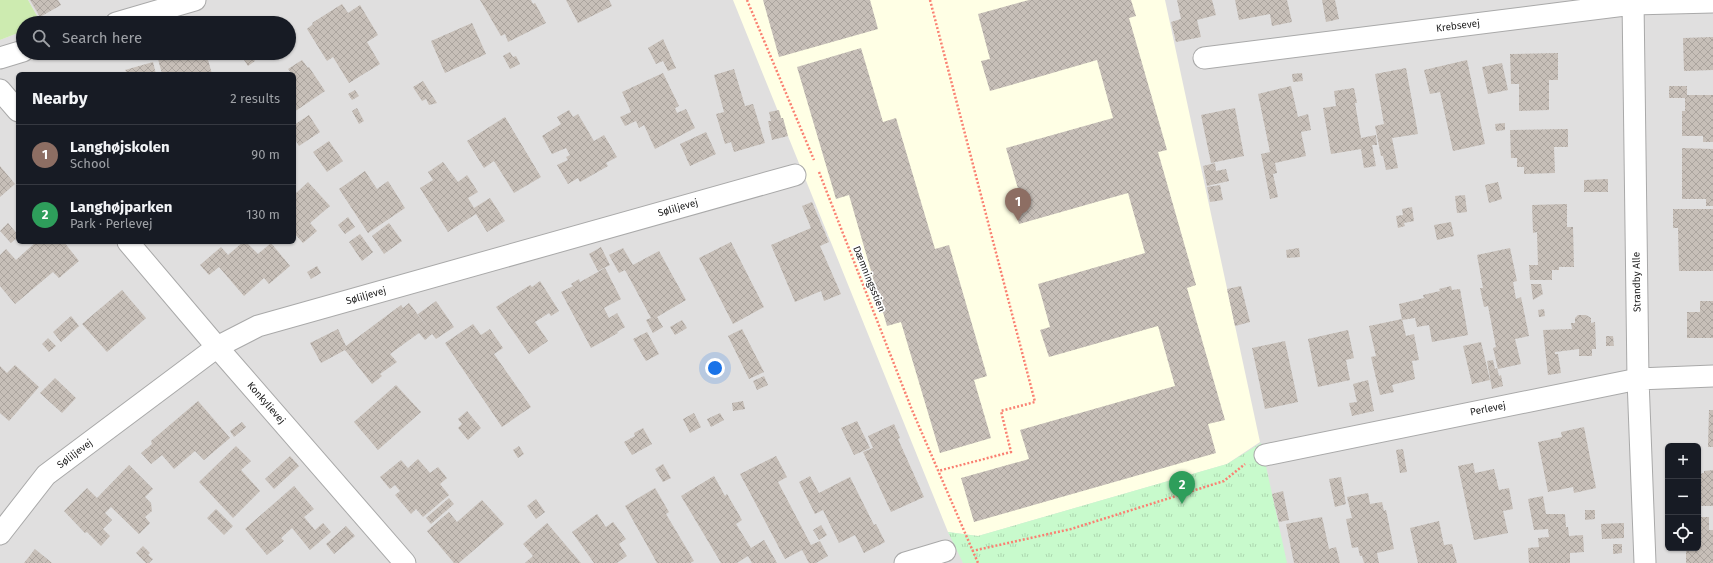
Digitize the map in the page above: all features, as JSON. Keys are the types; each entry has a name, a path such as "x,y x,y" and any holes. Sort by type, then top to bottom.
{"street":[{"path":"140,16 196,0"},
{"name":"Krebsevej","path":"1204,58 1633,2 1713,2"},
{"name":"Strandby Alle","path":"1633,2 1638,379 1644,563"},
{"path":"0,58 16,53"},
{"path":"0,90 16,110"},
{"name":"Søliljevej","path":"0,534 46,475 217,347 258,326 795,175"},
{"name":"Konkylievej","path":"130,244 217,347 405,563"},
{"name":"Perlevej","path":"1265,455 1638,379 1713,376"},
{"path":"905,563 944,551"}],"path":[{"name":"Dæmningsstien","path":"747,0 819,174 912,410 978,563"},
{"path":"930,0 1035,402 1001,411 1011,452 938,471"},
{"path":"972,550 1070,529 1224,481 1252,458 1265,455"}],"shaded area":[{"path":"28,0 1713,0 1713,563 0,563 0,40 16,34 16,60 296,60 296,16 37,16"},
{"path":"733,0 1165,0 1260,442 1227,464 978,536 948,532"}],"green space":[{"path":"0,0 28,0 37,16 16,16 16,34 0,40"},
{"path":"1261,443 1287,563 963,563 948,532 978,536 1227,464"}],"building":[{"path":"30,0 58,0 61,5 39,16"},
{"path":"480,0 531,0 533,4 535,3 546,23 508,42 505,34 501,36"},
{"path":"566,0 609,0 612,6 578,23"},
{"path":"763,0 870,0 878,29 779,57"},
{"path":"1029,0 1131,0 1136,16 1129,18 1167,150 1158,152 1196,285 1187,288 1225,420 1208,424 1216,453 974,522 961,478 1029,459 1020,430 1175,386 1158,326 1049,357 1040,330 1050,327 1038,284 1145,253 1128,193 1019,224 1011,194 1019,192 1006,148 1113,118 1097,60 990,91 981,61 990,59 978,14"},
{"path":"1177,0 1212,0 1216,15 1197,20 1201,37 1176,42 1171,22 1181,19"},
{"path":"1235,0 1287,0 1292,22 1272,26 1270,14 1239,20"},
{"path":"1322,0 1335,0 1339,19 1326,22"},
{"path":"342,4 348,13 360,5 378,35 367,42 380,64 349,83 333,57 327,61 307,29 313,24 312,23"},
{"path":"472,23 486,54 445,73 431,41"},
{"path":"1713,37 1713,70 1684,71 1683,38"},
{"path":"663,39 676,68 668,71 663,61 656,64 648,48"},
{"path":"861,48 883,122 896,118 935,249 949,245 987,376 974,380 991,438 940,453 901,322 887,326 849,195 836,199 797,67"},
{"path":"510,52 513,57 516,56 520,64 510,69 503,56"},
{"path":"1558,53 1558,80 1549,80 1549,110 1519,111 1519,84 1511,84 1510,54"},
{"path":"158,60 208,60 211,72 161,72"},
{"path":"244,60 254,60 255,61 248,66"},
{"path":"302,60 308,68 309,67 325,91 296,111 296,72 290,72 288,69"},
{"path":"1467,60 1485,144 1453,151 1440,92 1430,94 1424,70"},
{"path":"153,62 156,72 126,72 125,70"},
{"path":"1502,63 1508,90 1488,94 1482,67"},
{"path":"1406,68 1418,134 1392,138 1398,168 1386,170 1383,156 1381,156 1375,126 1384,124 1375,74"},
{"path":"734,69 745,106 753,104 765,143 734,152 731,142 725,144 716,114 724,112 714,75"},
{"path":"663,73 679,106 675,108 677,113 686,109 695,128 655,149 644,125 639,128 636,121 625,126 620,117 631,112 622,92"},
{"path":"1302,73 1303,81 1293,82 1292,74"},
{"path":"423,81 437,103 429,105 426,99 422,101 413,87"},
{"path":"1291,86 1298,117 1308,114 1311,130 1301,132 1306,156 1275,163 1277,173 1273,174 1278,197 1270,199 1261,154 1270,152 1258,94"},
{"path":"1669,86 1687,86 1687,95 1713,95 1713,142 1703,142 1703,136 1682,136 1682,111 1685,111 1685,98 1669,98"},
{"path":"1354,88 1361,138 1376,135 1377,145 1372,145 1376,166 1364,168 1361,149 1331,154 1323,108 1336,106 1334,91"},
{"path":"355,90 359,96 352,100 348,94"},
{"path":"357,108 364,121 359,124 352,111"},
{"path":"1235,108 1244,156 1211,163 1201,115"},
{"path":"569,110 573,117 578,114 594,141 604,135 617,157 606,163 608,166 580,182 578,178 568,184 557,165 568,160 566,157 570,155 566,148 552,154 542,136 561,124 557,117"},
{"path":"779,110 788,136 772,140 768,121 771,121 769,112"},
{"path":"309,115 320,132 299,146 296,141 296,124"},
{"path":"505,117 541,177 514,193 494,161 484,168 467,141"},
{"path":"1505,123 1505,130 1496,131 1495,124"},
{"path":"1568,129 1568,147 1554,147 1555,173 1524,174 1524,167 1517,167 1517,158 1511,158 1510,130"},
{"path":"706,132 716,154 690,166 680,144"},
{"path":"329,141 343,161 327,172 313,152"},
{"path":"1682,148 1713,149 1713,206 1706,206 1706,199 1682,199"},
{"path":"443,162 458,182 467,175 478,192 468,198 474,208 490,198 505,221 487,232 476,214 448,232 420,188 433,180 428,172"},
{"path":"1215,163 1216,171 1226,169 1229,181 1207,186 1203,166"},
{"path":"0,166 15,184 0,197"},
{"path":"365,171 377,189 388,181 405,208 368,233 339,189"},
{"path":"1608,179 1608,192 1584,192 1584,180"},
{"path":"308,182 330,206 310,223 317,231 303,243 296,235 296,193"},
{"path":"1498,182 1502,199 1489,203 1485,185"},
{"path":"1220,185 1223,200 1210,202 1207,187"},
{"path":"1465,195 1467,212 1457,213 1455,196"},
{"path":"812,202 829,242 820,246 841,294 824,301 821,291 795,302 771,245 811,228 802,206"},
{"path":"1567,204 1567,227 1573,227 1574,267 1559,267 1559,270 1552,270 1552,280 1530,280 1529,265 1538,265 1537,232 1533,233 1532,205"},
{"path":"1412,207 1414,221 1404,223 1405,226 1398,228 1396,216 1403,215 1402,209"},
{"path":"1673,209 1713,209 1713,271 1679,271 1678,228 1673,228"},
{"path":"348,217 355,227 345,234 338,225"},
{"path":"1451,222 1454,236 1437,240 1434,225"},
{"path":"8,223 16,233 16,239 11,243 0,231"},
{"path":"389,223 402,241 384,254 372,236"},
{"path":"360,234 373,252 362,261 349,242"},
{"path":"731,242 764,307 733,324 699,258"},
{"path":"34,244 66,244 79,261 59,278 53,272 15,304 0,286 0,255 6,249 16,260"},
{"path":"241,244 248,244 258,254 272,244 290,266 269,284 264,278 244,296 219,267 209,275 200,265 221,247 228,255"},
{"path":"601,247 610,265 598,271 589,254"},
{"path":"623,248 633,265 659,251 686,300 657,317 663,327 653,333 646,320 651,318 625,270 619,273 609,255"},
{"path":"1299,248 1300,257 1287,258 1286,250"},
{"path":"1510,248 1517,281 1513,282 1516,299 1521,297 1529,336 1515,339 1521,364 1498,369 1493,348 1496,347 1488,306 1484,307 1480,288 1483,288 1477,255"},
{"path":"317,266 321,273 311,279 307,272"},
{"path":"605,268 621,299 604,308 609,318 617,313 625,327 617,332 618,333 591,348 561,292 573,286 571,284 579,279 580,282"},
{"path":"540,281 559,311 551,316 549,313 535,322 548,341 529,354 496,307 530,285 532,287"},
{"path":"1531,284 1541,284 1543,294 1533,300"},
{"path":"1241,286 1250,322 1235,326 1227,289"},
{"path":"1451,286 1452,290 1460,289 1468,335 1432,342 1429,325 1417,327 1415,318 1402,320 1399,304 1424,298 1423,295 1440,291 1439,289"},
{"path":"122,290 146,318 107,352 82,324"},
{"path":"436,301 454,327 436,339 432,334 425,340 419,333 390,354 397,362 380,374 382,376 372,384 345,350 321,363 310,343 338,329 346,346 401,305 403,308 409,303 428,328 418,314"},
{"path":"1700,301 1713,301 1713,338 1687,338 1687,312 1700,312"},
{"path":"1544,309 1545,316 1539,317 1538,310"},
{"path":"1578,315 1586,315 1591,318 1591,323 1595,322 1596,349 1592,349 1592,356 1579,356 1579,349 1555,352 1555,354 1558,354 1561,373 1548,375 1543,330 1572,329 1571,323 1575,323 1575,318"},
{"path":"71,316 79,326 61,342 53,332"},
{"path":"1402,319 1406,336 1414,334 1419,360 1412,361 1415,379 1392,385 1394,392 1380,395 1371,357 1376,356 1369,326"},
{"path":"682,320 687,328 675,335 670,327"},
{"path":"473,324 481,335 490,329 503,348 494,354 531,407 502,427 445,343"},
{"path":"742,329 764,372 749,379 728,336"},
{"path":"1348,330 1354,358 1346,360 1350,380 1318,387 1308,339"},
{"path":"647,332 659,354 646,361 633,339"},
{"path":"1606,336 1613,336 1614,346 1606,346"},
{"path":"48,338 56,346 49,352 42,344"},
{"path":"1285,341 1298,402 1265,409 1252,348"},
{"path":"1481,342 1490,380 1472,384 1463,346"},
{"path":"1493,360 1495,369 1497,368 1499,376 1501,375 1503,386 1492,389 1487,361"},
{"path":"15,365 39,387 9,421 0,413 0,366 7,373"},
{"path":"764,376 768,385 757,390 753,381"},
{"path":"55,378 76,398 62,413 40,393"},
{"path":"1368,380 1374,411 1352,416 1349,403 1357,402 1353,384"},
{"path":"396,385 421,412 378,450 354,422"},
{"path":"198,401 230,438 204,460 195,451 174,469 162,455 151,464 141,453 152,444 151,441"},
{"path":"743,401 745,409 733,411 732,403"},
{"path":"1709,410 1713,410 1713,447 1708,447"},
{"path":"467,411 481,428 468,440 458,428 462,424 458,419"},
{"path":"694,413 701,427 690,433 683,419"},
{"path":"720,413 724,420 711,427 707,419"},
{"path":"857,421 870,448 854,455 841,428"},
{"path":"242,422 246,427 234,437 230,431"},
{"path":"894,424 900,438 898,439 924,497 891,512 863,452 873,448 868,436"},
{"path":"1584,427 1596,488 1574,493 1573,487 1548,492 1538,442 1562,437 1561,432"},
{"path":"643,428 652,444 632,455 624,442 635,436 634,433"},
{"path":"236,446 251,461 241,470 260,491 233,518 199,482"},
{"path":"519,446 524,454 518,458 513,450"},
{"path":"1403,449 1407,472 1400,473 1396,450"},
{"path":"290,456 299,466 274,489 265,479"},
{"path":"776,456 787,477 778,482 811,545 820,541 828,556 816,563 809,563 802,550 785,559 740,474"},
{"path":"418,459 430,473 438,467 447,478 440,484 449,495 423,517 416,509 411,514 395,495 400,491 395,485 390,489 380,477 401,460 408,468"},
{"path":"1473,463 1475,473 1494,469 1499,490 1509,488 1513,509 1503,511 1508,533 1474,540 1458,466"},
{"path":"663,464 671,478 663,482 655,469"},
{"path":"129,465 153,489 145,497 151,503 152,511 145,517 150,523 139,534 111,507 105,513 112,520 103,529 110,536 101,546 87,532 85,533 64,511 87,488 97,498"},
{"path":"1713,470 1713,506 1701,506 1701,474 1704,473 1704,471"},
{"path":"714,476 725,496 727,494 742,520 736,524 751,548 764,540 777,563 752,563 748,556 737,563 721,563 681,496"},
{"path":"810,476 819,493 850,477 874,525 876,524 885,542 864,553 855,535 839,543 823,510 815,514 799,482"},
{"path":"1341,477 1346,504 1335,507 1329,479"},
{"path":"294,486 314,509 304,517 315,530 323,523 331,532 310,550 292,528 281,538 284,541 267,555 245,529"},
{"path":"655,488 669,512 666,514 694,561 690,563 657,563 625,506"},
{"path":"1283,491 1289,520 1279,522 1272,494"},
{"path":"1368,493 1370,504 1382,502 1384,511 1386,510 1394,549 1377,553 1379,563 1364,563 1362,556 1360,556 1358,547 1352,548 1346,519 1352,518 1347,497"},
{"path":"1543,496 1546,514 1565,514 1566,527 1568,527 1569,536 1583,535 1584,552 1570,553 1570,563 1529,563 1528,548 1539,547 1538,538 1549,537 1548,529 1534,530 1528,499"},
{"path":"449,498 454,504 431,524 426,518"},
{"path":"536,499 545,512 536,519 527,506"},
{"path":"482,500 504,524 459,563 454,563 427,531 449,512 457,522"},
{"path":"216,509 233,526 224,535 207,518"},
{"path":"1585,510 1595,510 1595,519 1585,520"},
{"path":"597,514 606,527 613,522 626,539 619,544 627,556 617,563 594,563 572,532"},
{"path":"1322,517 1329,549 1336,547 1340,563 1294,563 1286,524"},
{"path":"1701,517 1709,517 1709,530 1713,530 1713,563 1686,563 1686,551 1701,551"},
{"path":"1439,521 1444,545 1452,544 1457,563 1418,563 1410,528"},
{"path":"547,523 581,563 525,563 533,556 523,544"},
{"path":"1624,523 1624,538 1602,539 1601,524"},
{"path":"821,525 827,535 819,540 813,530"},
{"path":"346,526 355,536 334,554 326,544"},
{"path":"1613,544 1622,544 1622,553 1613,554"},
{"path":"143,546 150,553 148,555 153,559 149,563 146,563 136,553"},
{"path":"35,549 52,563 24,563"}],"place":[{"name":"Langhøjskolen","path":"1018,221"},
{"name":"Langhøjparken","path":"1182,504"}]}
